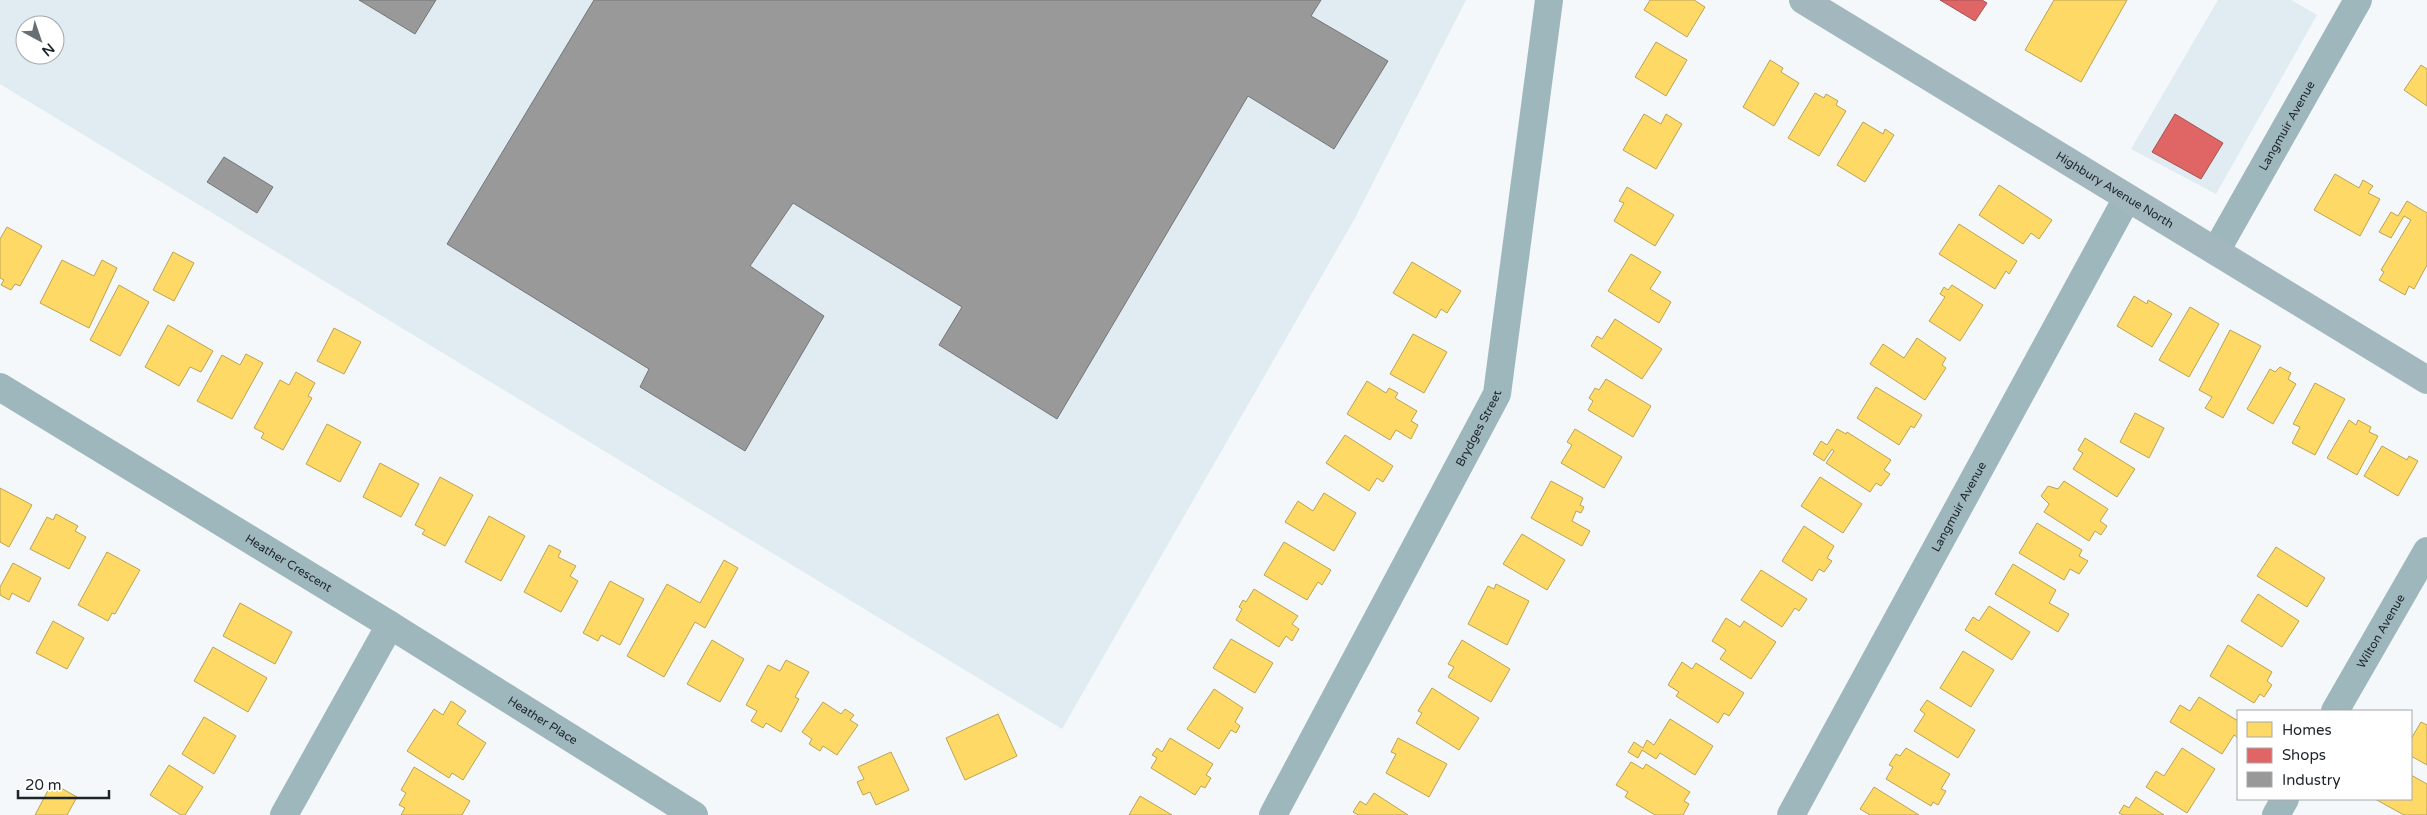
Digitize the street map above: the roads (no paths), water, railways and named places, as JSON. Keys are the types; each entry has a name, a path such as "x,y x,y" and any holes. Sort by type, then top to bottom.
{"main road":[{"name":"Highbury Avenue North","path":"1803,0 2427,380"}],"street":[{"name":"Brydges Street","path":"1272,815 1497,394 1549,0"},
{"name":"Langmuir Avenue","path":"2216,251 2358,0"},
{"name":"Langmuir Avenue","path":"1792,815 2127,198"},
{"name":"Heather Crescent","path":"0,387 390,625"},
{"name":"Wilton Avenue","path":"2336,710 2427,551"},
{"path":"284,815 390,625"},
{"name":"Heather Place","path":"390,625 694,815"},
{"path":"2276,815 2284,800"}]}
